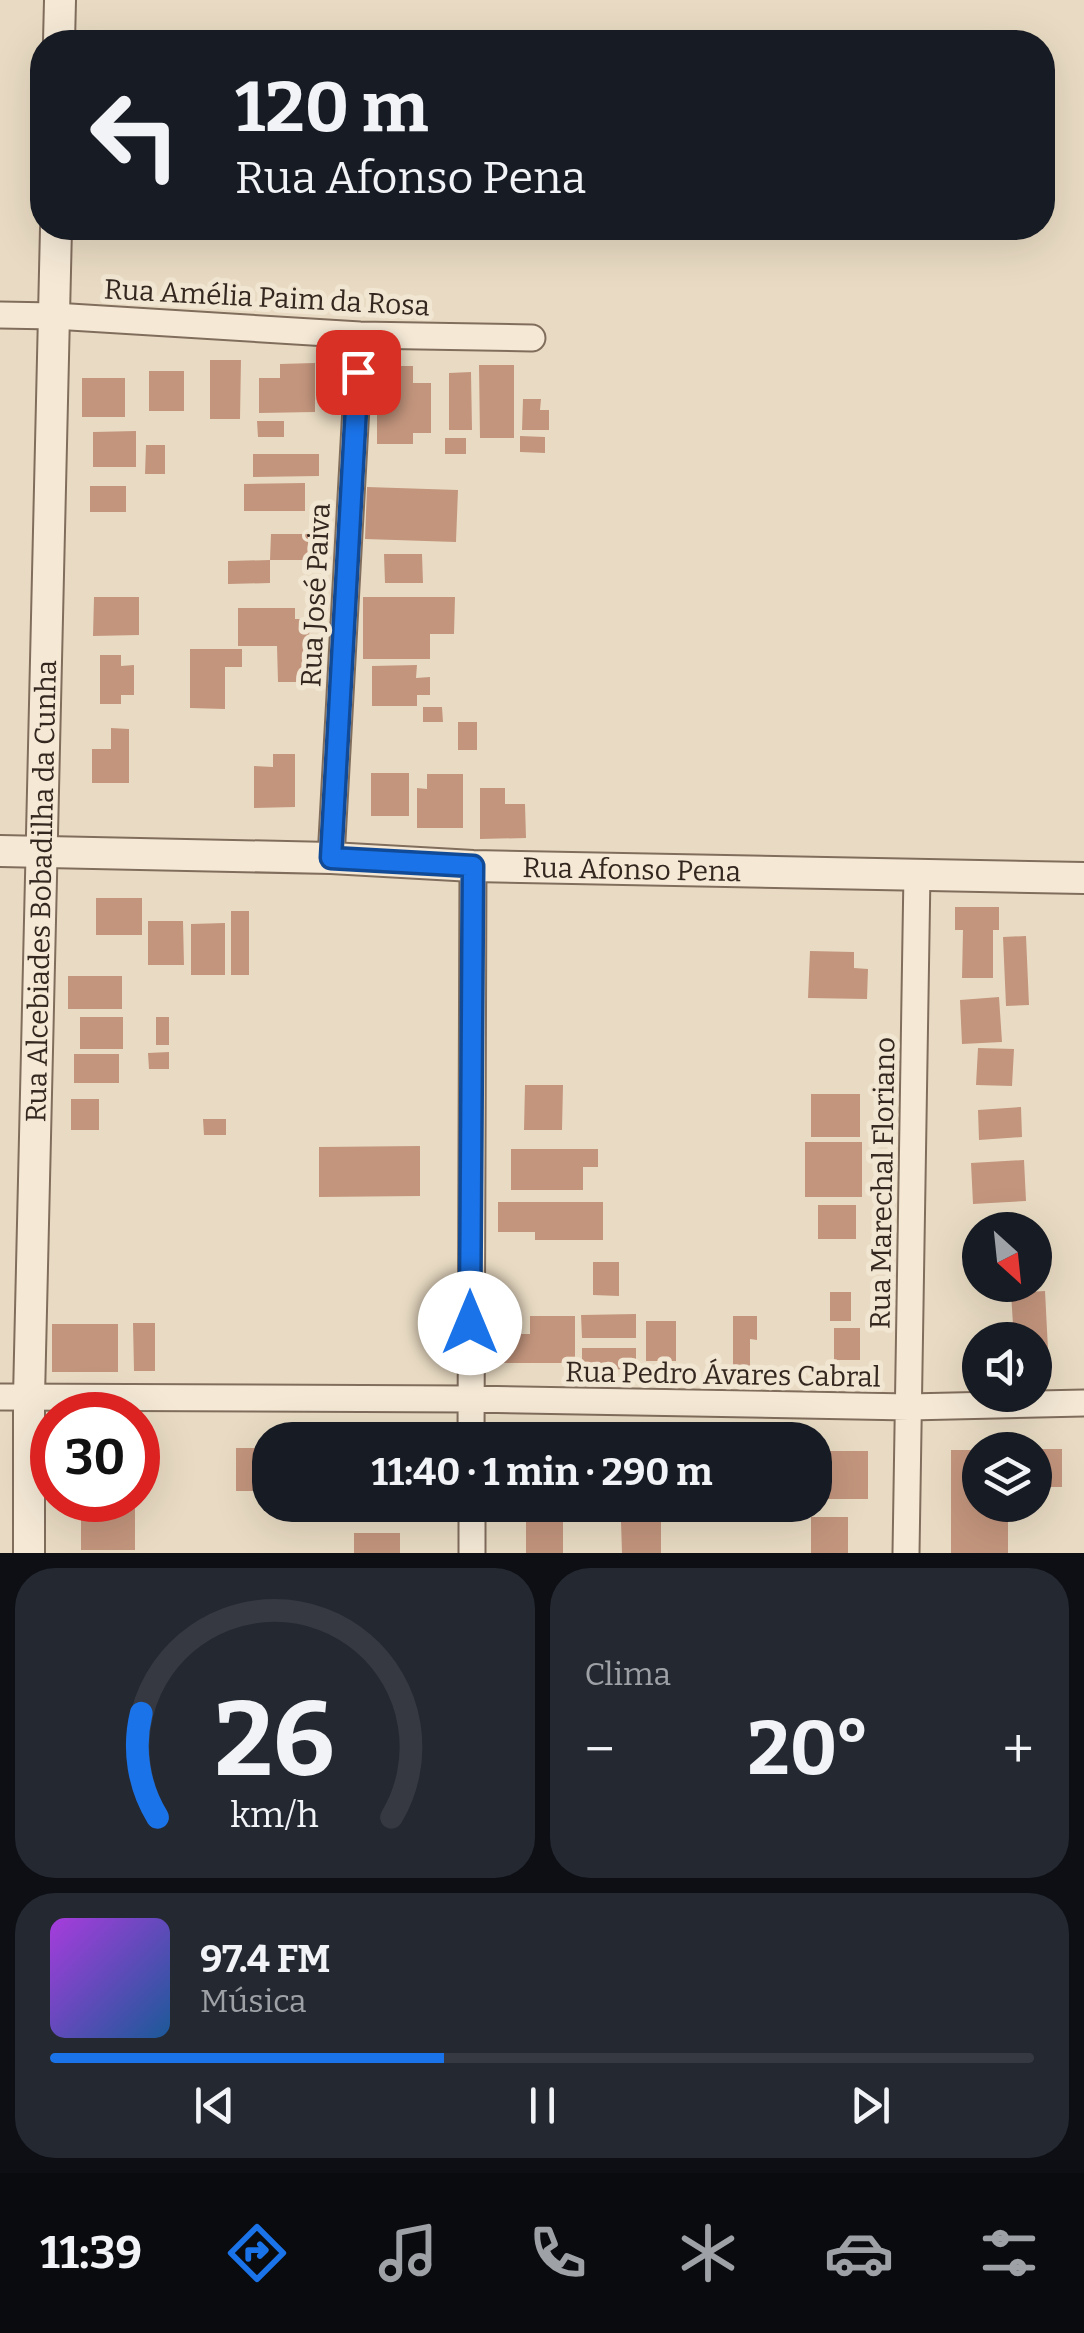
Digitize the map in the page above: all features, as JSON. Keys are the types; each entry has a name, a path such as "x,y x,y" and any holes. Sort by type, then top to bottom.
{"street":[{"path":"59,30 60,0"},
{"name":"Rua Alcebiades Bobadilha da Cunha","path":"29,1553 14,1397 41,851 56,240"},
{"name":"Rua Amélia Paim da Rosa","path":"0,315 360,335 532,338"},
{"name":"Rua José Paiva","path":"331,858 360,335"},
{"name":"Rua Afonso Pena","path":"0,851 331,858 473,866 1084,878"},
{"path":"470,1422 473,866"},
{"name":"Rua Marechal Floriano","path":"906,1553 917,873"},
{"name":"Rua Pedro Ávares Cabral","path":"14,1397 470,1399 909,1407 1084,1403"},
{"path":"472,1522 472,1553"}],"building":[{"path":"210,360 241,360 240,419 210,419"},
{"path":"315,363 315,412 259,413 259,378 280,378 280,364"},
{"path":"479,365 514,365 514,438 480,438"},
{"path":"377,366 413,366 413,383 431,383 431,433 413,433 413,444 377,444"},
{"path":"149,371 184,371 184,411 149,411"},
{"path":"471,372 472,430 449,430 449,373"},
{"path":"82,378 125,378 125,417 82,417"},
{"path":"523,399 541,399 540,410 549,410 549,430 522,430"},
{"path":"257,421 284,421 284,437 258,437"},
{"path":"136,431 136,467 93,467 93,432"},
{"path":"520,436 545,437 545,453 520,452"},
{"path":"445,438 466,438 466,454 445,454"},
{"path":"146,445 165,445 165,474 145,474"},
{"path":"253,454 319,454 319,476 253,477"},
{"path":"305,483 305,511 244,511 244,484"},
{"path":"90,486 126,486 126,512 90,512"},
{"path":"367,487 458,490 456,542 365,539"},
{"path":"271,534 308,534 308,560 270,560"},
{"path":"384,554 422,554 423,583 385,583"},
{"path":"270,560 270,583 228,584 228,561"},
{"path":"94,597 139,597 139,635 93,636"},
{"path":"363,597 455,597 454,634 430,634 430,659 363,659"},
{"path":"238,608 295,608 295,619 309,619 310,682 278,682 277,646 238,646"},
{"path":"190,649 242,649 242,667 225,667 225,709 190,708"},
{"path":"100,655 121,655 121,666 134,665 134,695 121,695 121,704 100,704"},
{"path":"417,665 416,678 430,677 430,695 417,695 417,706 372,706 372,666"},
{"path":"423,707 442,707 443,722 423,722"},
{"path":"458,722 477,722 477,750 458,750"},
{"path":"111,728 129,729 129,783 92,783 92,749 111,749"},
{"path":"273,754 295,754 295,807 254,808 254,766 273,767"},
{"path":"371,773 409,773 409,816 371,816"},
{"path":"427,774 463,774 463,828 417,828 417,788 427,789"},
{"path":"480,788 505,788 505,804 525,804 526,838 480,839"},
{"path":"96,898 142,898 142,935 96,935"},
{"path":"955,907 999,907 999,930 993,930 993,978 962,978 963,930 955,930"},
{"path":"231,911 249,911 249,975 231,975"},
{"path":"148,921 183,921 184,965 148,965"},
{"path":"225,923 225,975 191,975 191,924"},
{"path":"1026,936 1029,1005 1006,1006 1003,937"},
{"path":"810,951 854,952 854,968 868,969 867,999 808,998"},
{"path":"68,976 122,976 122,1009 68,1009"},
{"path":"999,997 1002,1042 962,1044 960,1000"},
{"path":"80,1017 123,1017 123,1049 80,1049"},
{"path":"156,1017 169,1017 169,1045 156,1045"},
{"path":"978,1048 1014,1049 1012,1086 976,1085"},
{"path":"169,1052 169,1069 149,1069 148,1053"},
{"path":"74,1054 119,1054 119,1083 74,1083"},
{"path":"525,1085 563,1085 562,1130 524,1130"},
{"path":"811,1094 860,1094 860,1137 811,1137"},
{"path":"71,1099 99,1099 99,1130 71,1130"},
{"path":"1021,1107 1022,1137 979,1140 978,1110"},
{"path":"203,1119 226,1119 226,1135 204,1135"},
{"path":"805,1142 862,1142 862,1197 805,1197"},
{"path":"420,1146 420,1196 319,1197 319,1147"},
{"path":"511,1149 598,1149 598,1167 583,1167 583,1190 511,1190"},
{"path":"1024,1160 1026,1201 973,1204 971,1163"},
{"path":"498,1202 603,1202 603,1240 535,1240 535,1232 498,1232"},
{"path":"818,1205 856,1205 856,1239 818,1239"},
{"path":"593,1262 619,1262 619,1296 593,1295"},
{"path":"830,1292 851,1292 851,1321 830,1321"},
{"path":"1012,1302 1046,1302 1047,1322 1013,1322"},
{"path":"636,1314 636,1338 582,1338 581,1315"},
{"path":"530,1316 575,1316 575,1363 504,1363 505,1334 530,1334"},
{"path":"733,1316 757,1316 757,1340 750,1339 750,1366 733,1366"},
{"path":"646,1321 676,1321 676,1361 646,1361"},
{"path":"133,1323 155,1323 155,1371 134,1371"},
{"path":"52,1324 118,1324 118,1372 52,1372"},
{"path":"834,1328 860,1328 860,1360 834,1360"},
{"path":"582,1348 636,1348 636,1369 582,1370"},
{"path":"236,1448 252,1448 252,1491 236,1491"},
{"path":"1052,1449 1062,1449 1062,1487 1052,1487"},
{"path":"951,1450 962,1450 962,1522 1008,1522 1008,1553 951,1553"},
{"path":"832,1451 868,1451 868,1499 832,1499"},
{"path":"848,1517 848,1553 811,1553 811,1522"},
{"path":"81,1522 135,1522 135,1550 81,1550"},
{"path":"526,1522 563,1522 563,1553 526,1553"},
{"path":"621,1522 661,1522 661,1553 622,1553"},
{"path":"354,1533 400,1533 400,1553 354,1553"}],"route":[{"path":"358,372 331,858 473,866 470,1323"}]}
